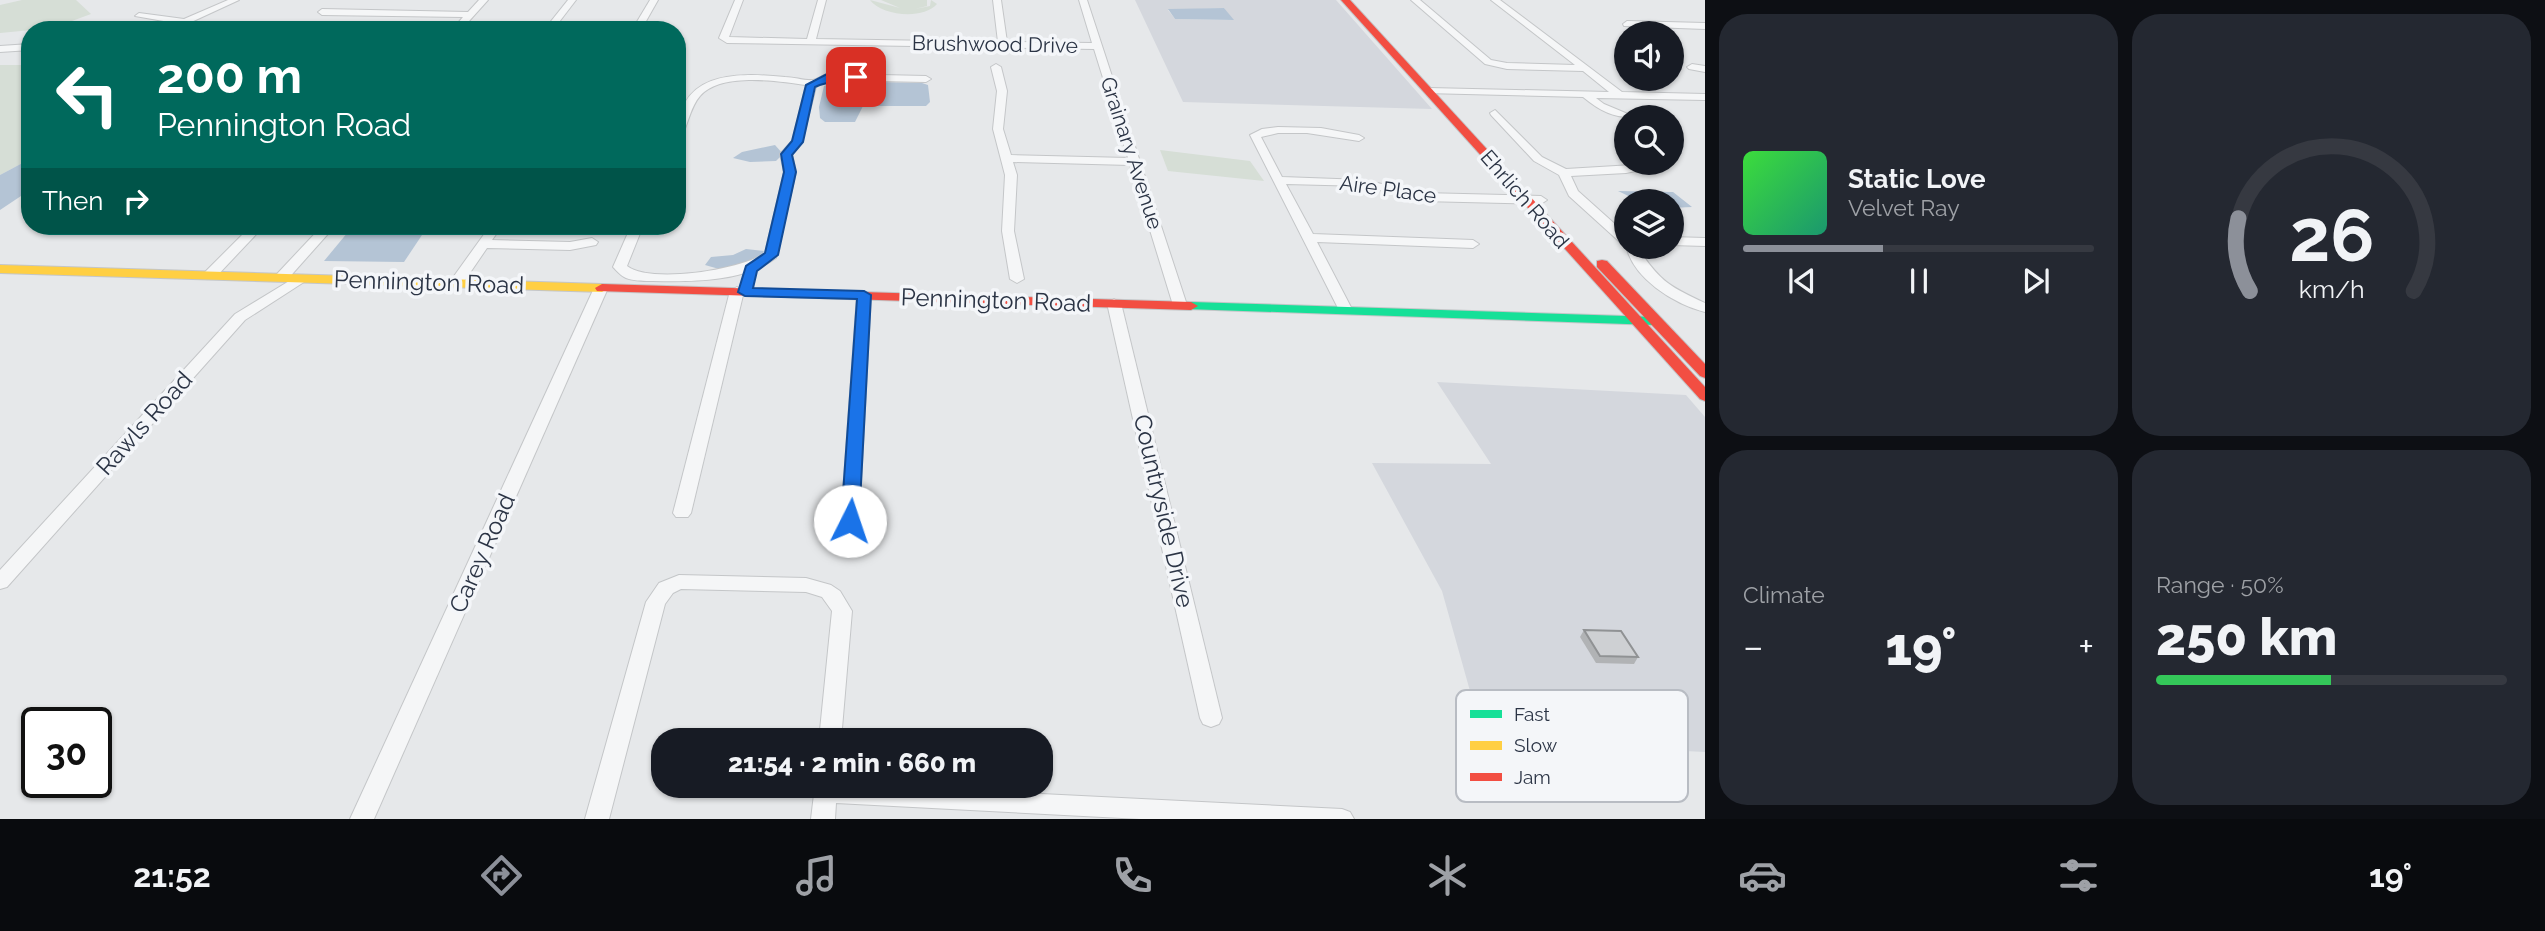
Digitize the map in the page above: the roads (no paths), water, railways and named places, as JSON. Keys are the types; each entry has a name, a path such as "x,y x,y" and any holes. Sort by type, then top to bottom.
{"main road":[{"name":"Ehrlich Road","path":"1345,0 1541,200 1705,373"},
{"name":"Ehrlich Road","path":"1359,0 1524,200 1705,396"},
{"name":"Pennington Road","path":"0,269 1656,321"}],"street":[{"path":"187,21 235,0"},
{"path":"465,21 484,0"},
{"path":"555,21 572,0"},
{"path":"641,21 654,0"},
{"name":"Brushwood Drive","path":"739,0 723,37 1098,46"},
{"path":"811,40 822,0"},
{"path":"997,0 1003,44"},
{"name":"Grainary Avenue","path":"1083,0 1180,305"},
{"path":"1415,0 1488,62 1507,66 1585,68"},
{"path":"1495,0 1619,95"},
{"path":"322,12 471,15"},
{"path":"139,16 177,21"},
{"path":"1684,25 1705,26"},
{"path":"907,42 908,29"},
{"path":"0,49 21,48"},
{"path":"876,78 879,59"},
{"path":"996,67 1002,92 998,129 1012,190 1009,241 1017,279"},
{"path":"1692,67 1705,69"},
{"path":"686,115 695,95 705,87 723,81 770,77 812,83 827,77 926,79"},
{"path":"682,513 736,291 751,269 771,255 790,172 786,154 797,142 812,83"},
{"path":"1436,92 1705,97"},
{"path":"1585,94 1600,106 1614,111"},
{"path":"1495,113 1538,159 1564,173 1614,171"},
{"path":"1346,311 1255,135 1285,131 1337,133 1359,138"},
{"path":"1006,159 1135,162"},
{"path":"1564,173 1573,193 1614,230"},
{"name":"Aire Place","path":"1277,180 1364,183 1422,197 1541,200"},
{"path":"209,276 249,235"},
{"path":"281,278 321,235"},
{"path":"456,283 490,235"},
{"path":"633,235 621,261 624,272 640,277 730,273 751,269"},
{"path":"1308,239 1473,244"},
{"path":"1684,241 1705,242"},
{"path":"483,244 570,246 592,242"},
{"path":"1639,259 1649,275 1665,290 1705,308"},
{"path":"730,273 736,291"},
{"name":"Rawls Road","path":"0,582 240,317 299,279"},
{"name":"Carey Road","path":"362,819 601,288"},
{"path":"850,521 864,295"},
{"name":"Countryside Drive","path":"1114,303 1212,718"},
{"path":"597,819 656,602 666,588 679,582 806,585 825,589 838,597 842,611 831,728"},
{"path":"823,819 825,798"},
{"path":"981,798 1342,819"}],"water":[{"path":"1224,8 1234,20 1175,19 1168,9"},
{"path":"837,81 922,83 928,85 930,102 926,106 863,106 855,122 825,122 820,118 819,107 824,86"},
{"path":"775,145 783,154 776,161 750,162 733,158 742,152"},
{"path":"21,164 21,196 0,210 0,175"},
{"path":"346,235 422,235 404,262 324,261"},
{"path":"746,249 764,251 758,261 719,269 705,265 711,257 733,255"}]}
